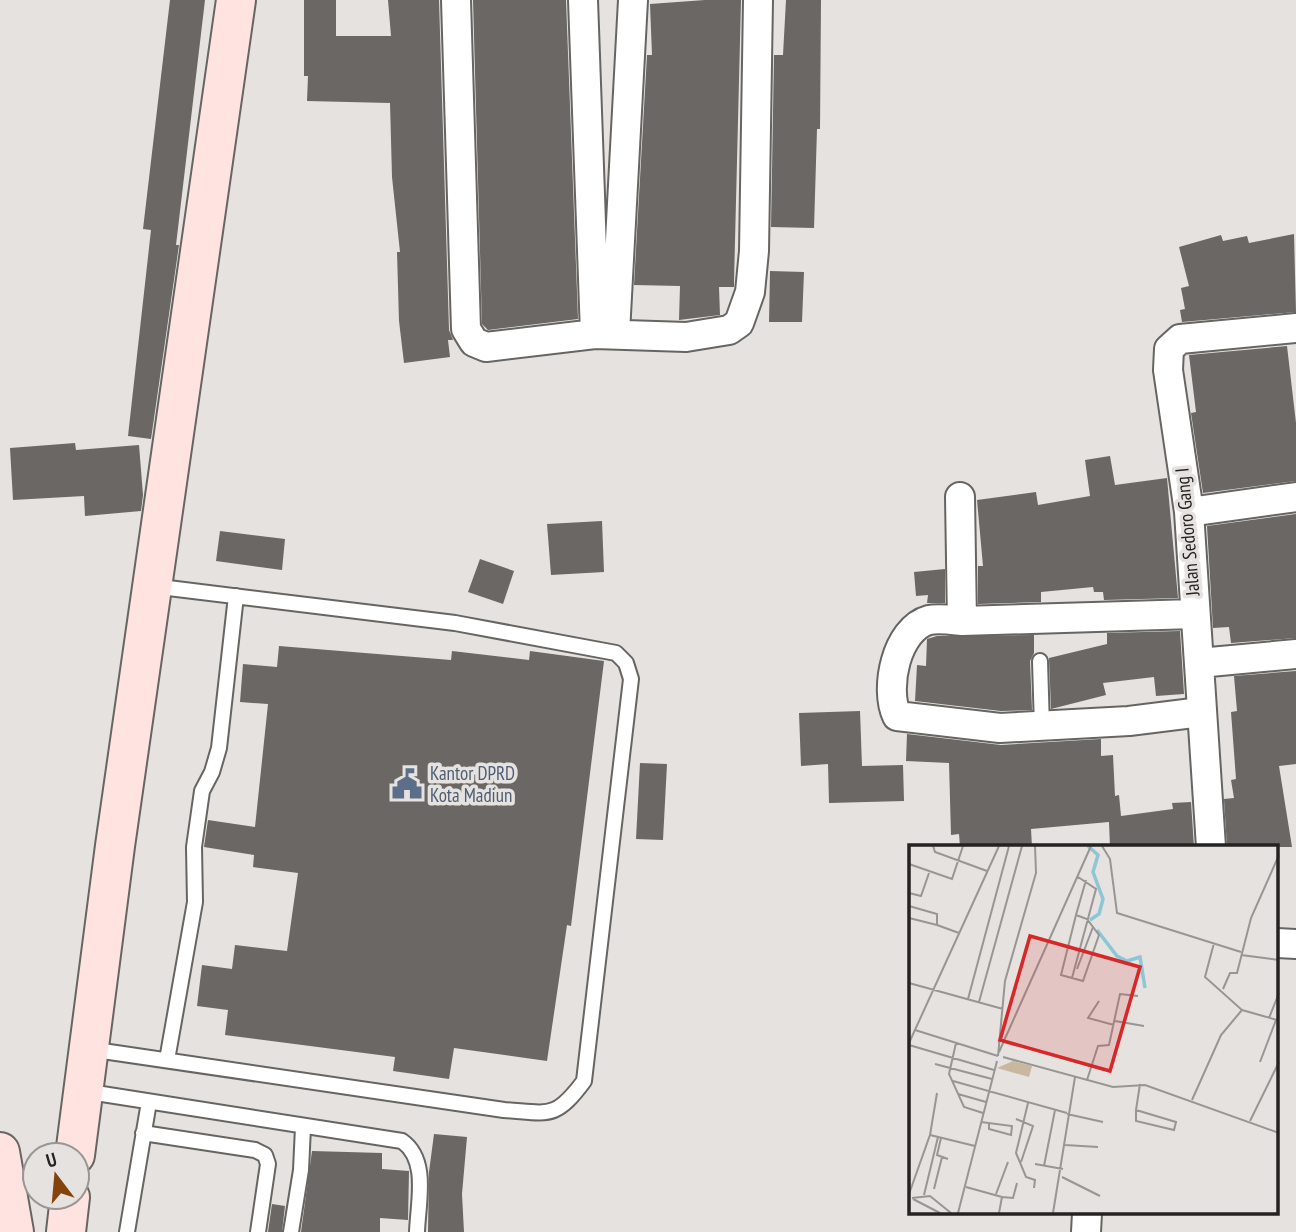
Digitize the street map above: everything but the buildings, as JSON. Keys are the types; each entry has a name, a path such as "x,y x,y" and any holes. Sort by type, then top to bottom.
{"street":[{"path":"77,1141 151,586 236,0"},
{"path":"456,0 466,329 474,342 486,347 605,334 686,337 729,330 739,323 746,309 754,251 758,0"},
{"path":"583,0 605,334"},
{"path":"605,334 633,0"},
{"name":"Jalan Sedoro Gang I","path":"1211,845 1189,512 1168,369 1169,349 1180,339 1296,328"},
{"path":"960,497 962,621"},
{"path":"1189,512 1296,497"},
{"path":"1194,614 962,621 931,619 915,628 902,643 891,698 897,716 1000,728 1042,727 1201,712"},
{"path":"1199,663 1296,654"},
{"path":"1278,943 1296,944"},
{"path":"0,1152 14,1232"},
{"path":"66,1232 68,1211"},
{"path":"1086,1232 1087,1214"}],"lane":[{"path":"88,1048 504,1110 553,1113 568,1103 584,1081 620,791 631,679 626,663 615,653 455,623 151,586"},
{"path":"167,1060 195,902 194,847 202,791 212,772 219,748 236,596"},
{"path":"1040,661 1042,727"},
{"path":"82,1091 402,1141 413,1149 420,1171 417,1232"},
{"path":"127,1232 149,1102"},
{"path":"291,1232 301,1170 303,1127"},
{"path":"143,1133 255,1150 265,1155 268,1164 258,1232"}],"place":[{"name":"Kantor DPRD Kota Madiun","path":"407,784"}]}
